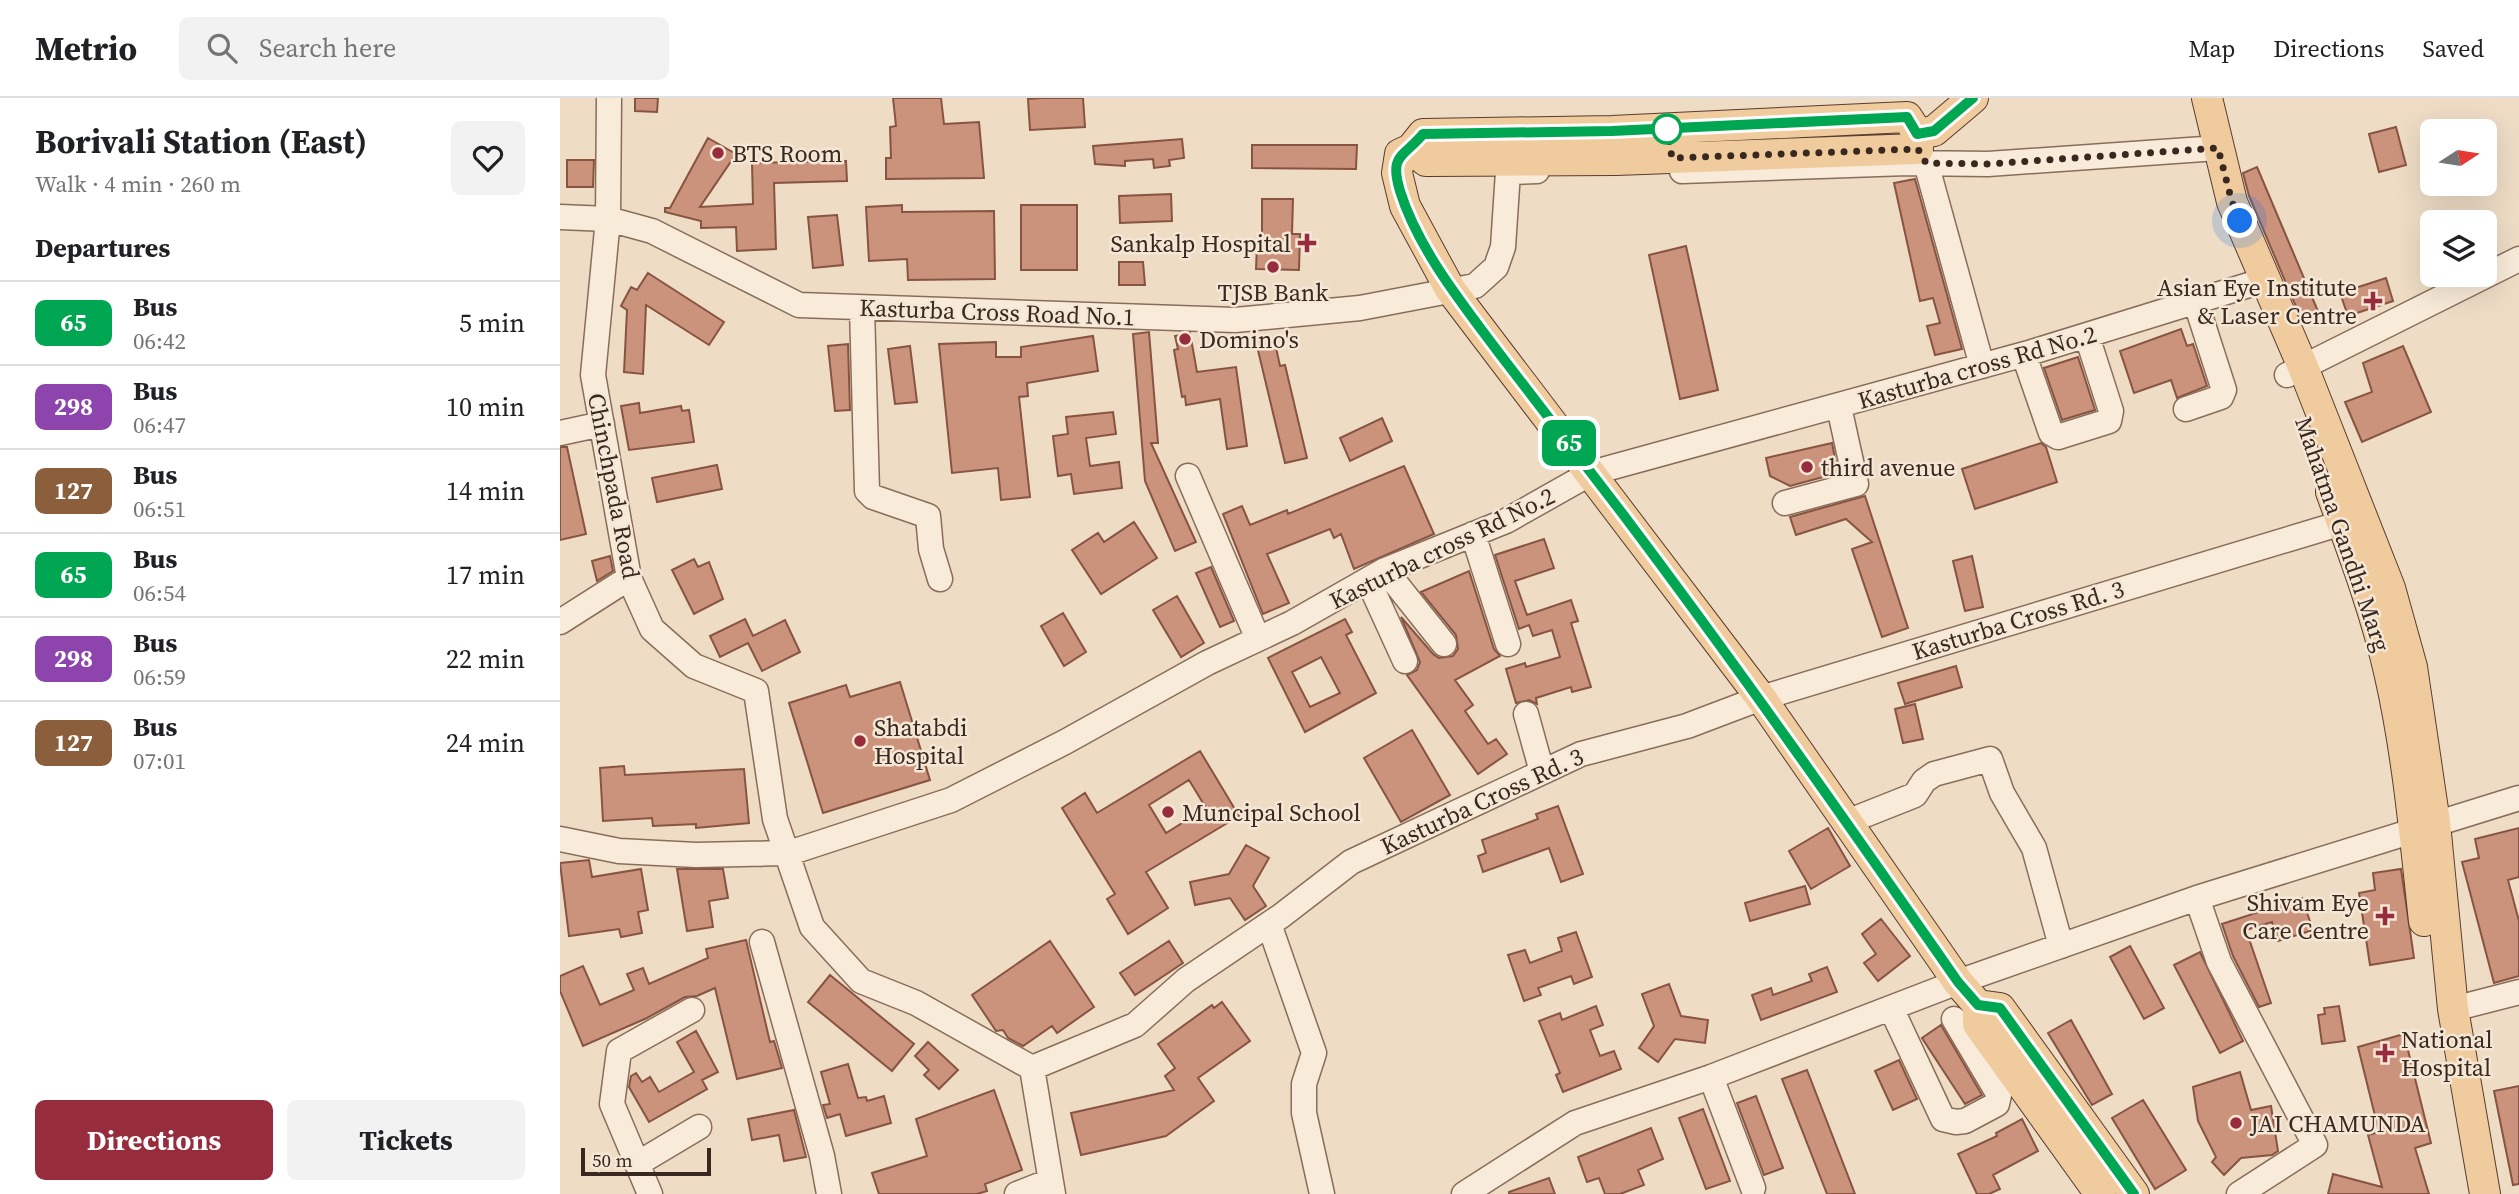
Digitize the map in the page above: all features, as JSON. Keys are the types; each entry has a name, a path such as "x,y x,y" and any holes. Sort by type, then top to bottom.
{"main road":[{"path":"1920,149 1934,131 1973,98"},
{"path":"2191,98 2232,202 2256,283 2295,371 2352,519 2390,588 2412,667 2445,1090 2465,1194"},
{"path":"2207,98 2210,149"},
{"path":"1920,149 1907,117 1612,131 1423,134 1411,149 1400,154 1396,160 1399,188 1405,206 1450,289 1761,698 1958,982 1966,1012 1978,1024 2100,1194"},
{"path":"2424,826 2485,1194"},
{"path":"1966,1012 2000,1008 2134,1194"}],"street":[{"name":"Chinchpada Road","path":"609,98 608,219 593,375 629,578 652,629 694,666 756,691 775,820 789,853"},
{"name":"Kasturba Cross Road No.1","path":"560,217 608,219 652,231 799,305 1235,320 1360,308 1475,286 1496,267 1503,247 1508,172 1727,172 1920,149"},
{"path":"1982,366 1920,149 1988,164 2210,149"},
{"path":"2295,371 2519,259"},
{"name":"Kasturba cross Rd No.2","path":"560,839 619,851 696,855 789,853 951,800 1376,575 1506,521 1591,473 2024,355 2256,283"},
{"path":"2186,409 2221,397 2224,390 2196,303"},
{"path":"862,308 867,491 873,497 928,516 931,548 940,579"},
{"path":"2024,355 2051,433 2058,437 2109,421 2110,411 2087,336"},
{"path":"1785,502 1856,484 1839,407"},
{"path":"560,433 602,424"},
{"path":"1188,476 1258,639"},
{"name":"Kasturba Cross Rd. 3","path":"1032,1069 1135,1025 1186,980 1269,924 1351,862 1581,754 1687,726 1761,698 2352,519"},
{"path":"1473,534 1508,644"},
{"path":"1376,575 1444,644"},
{"path":"1376,575 1405,662"},
{"path":"560,622 629,578"},
{"path":"1526,714 1542,772"},
{"path":"1847,822 1915,796 1924,781 1934,774 1990,759 2002,793 2034,848 2061,946"},
{"path":"1464,1194 1575,1123 1711,1077 1958,982 2197,898 2519,798"},
{"path":"789,853 812,927 861,981 916,1003 1032,1069 1052,1187 1017,1194"},
{"path":"2197,898 2219,961 2315,1145 2239,1194"},
{"path":"1269,924 1314,1053 1304,1084 1304,1113 1322,1194"},
{"path":"762,942 822,1156 829,1194"},
{"path":"2453,1009 2519,992"},
{"path":"1891,1008 1943,1119 1956,1122 1997,1104 1999,1095 1966,1012"},
{"path":"650,1194 612,1104 618,1051 692,1010"},
{"path":"1711,1077 1753,1188"},
{"path":"637,1164 699,1127"}],"building":[{"path":"635,98 658,98 657,112 635,111"},
{"path":"893,98 941,98 944,124 979,122 984,178 886,179 886,158 891,158 890,127 896,126"},
{"path":"1083,98 1085,127 1030,130 1028,99"},
{"path":"2396,127 2406,165 2379,172 2369,134"},
{"path":"708,138 736,154 700,207 753,204 752,163 846,161 847,181 774,183 776,249 737,251 736,227 701,228 701,221 665,212 665,208 670,208"},
{"path":"1182,139 1184,158 1169,160 1170,166 1154,168 1153,159 1125,161 1125,166 1095,164 1093,146"},
{"path":"1252,145 1357,145 1356,169 1252,168"},
{"path":"567,160 594,160 593,187 567,187"},
{"path":"2257,167 2320,316 2303,323 2249,196 2243,173"},
{"path":"1915,179 1962,349 1935,355 1927,326 1940,323 1933,298 1920,301 1894,183"},
{"path":"1171,194 1172,221 1120,223 1119,196"},
{"path":"1262,199 1293,199 1292,234 1300,234 1299,270 1256,269 1257,244 1262,244"},
{"path":"902,205 902,212 994,211 995,279 908,280 907,259 869,261 866,207"},
{"path":"1021,205 1077,205 1077,270 1021,270"},
{"path":"837,215 843,265 813,268 808,217"},
{"path":"1686,246 1718,390 1680,399 1649,255"},
{"path":"1119,262 1143,262 1145,285 1119,285"},
{"path":"648,273 724,322 709,345 646,305 643,374 624,372 627,310 621,306 631,287 637,290"},
{"path":"2386,278 2393,301 2348,316 2340,293"},
{"path":"2181,329 2187,346 2193,344 2207,386 2177,398 2171,380 2134,393 2120,351"},
{"path":"1149,332 1158,443 1151,443 1196,542 1175,551 1145,481 1133,334"},
{"path":"1190,333 1197,372 1236,367 1247,446 1227,449 1220,399 1186,405 1185,396 1182,397 1174,350 1178,349 1175,336"},
{"path":"1093,336 1098,371 1027,383 1028,396 1019,397 1030,497 1001,500 998,468 952,473 939,344 996,342 996,357 1021,357 1021,347"},
{"path":"1274,338 1280,366 1285,365 1307,458 1285,463 1256,342"},
{"path":"848,344 850,410 835,411 828,346"},
{"path":"910,346 917,402 895,404 888,349"},
{"path":"2403,346 2431,412 2362,442 2345,402 2372,392 2363,363"},
{"path":"2078,357 2095,410 2062,420 2044,368"},
{"path":"639,403 640,413 681,406 682,411 689,410 694,442 629,450 621,406"},
{"path":"1113,412 1116,434 1086,438 1090,466 1119,462 1122,488 1074,494 1071,474 1058,476 1053,436 1068,434 1066,417"},
{"path":"1382,418 1392,441 1350,461 1340,438"},
{"name":"third avenue","path":"1832,443 1838,473 1790,486 1770,476 1766,458"},
{"path":"2041,443 2046,447 2057,482 1975,509 1962,469"},
{"path":"560,447 567,447 586,534 560,540"},
{"path":"717,465 722,489 657,502 652,478"},
{"path":"1404,466 1434,534 1354,569 1341,534 1334,538 1330,529 1267,554 1289,603 1263,614 1223,514 1242,506 1250,525 1287,510 1288,514"},
{"path":"1865,496 1908,628 1882,637 1852,549 1872,542 1846,519 1796,535 1790,517"},
{"path":"1134,522 1157,558 1101,594 1072,550 1098,533 1104,542"},
{"path":"1544,539 1554,568 1515,581 1527,615 1571,600 1578,621 1571,623 1591,687 1572,692 1571,687 1536,698 1537,704 1529,700 1516,703 1506,669 1525,663 1526,667 1560,657 1552,630 1533,636 1529,625 1519,629 1495,555"},
{"path":"610,556 613,571 597,581 592,561"},
{"path":"1972,556 1983,607 1965,611 1953,561"},
{"path":"694,559 698,567 709,562 723,599 694,614 672,570"},
{"path":"1211,567 1234,621 1220,627 1196,573"},
{"path":"1469,571 1494,649 1500,656 1455,680 1473,705 1465,711 1488,744 1496,739 1507,754 1478,774 1407,675 1417,670 1420,662 1401,617 1433,654 1439,658 1453,656 1458,649 1456,635 1421,592"},
{"path":"1177,596 1204,643 1181,657 1153,610"},
{"path":"1063,613 1086,652 1064,666 1041,626"},
{"path":"745,619 753,636 785,620 800,652 762,671 748,643 720,657 710,636"},
{"path":"1345,619 1352,632 1346,635 1376,693 1305,732 1268,658","holes":["1321,657 1340,693 1310,707 1292,672"]},
{"path":"1956,666 1962,687 1905,704 1898,683"},
{"name":"Shatabdi Hospital","path":"900,682 930,780 823,813 789,703 846,685 850,697"},
{"path":"1915,704 1923,739 1903,743 1895,709"},
{"path":"1412,730 1450,795 1401,822 1364,758"},
{"path":"1200,751 1239,816 1146,872 1168,908 1128,934 1107,899 1115,894 1062,808 1085,793 1097,813","holes":["1189,780 1206,808 1166,833 1149,805"]},
{"path":"624,766 625,775 744,769 749,823 696,828 696,824 653,826 652,818 603,821 600,768"},
{"path":"1558,806 1583,874 1561,882 1549,848 1483,872 1478,856 1486,853 1482,840 1538,819 1536,814"},
{"path":"1828,828 1850,866 1811,889 1789,851"},
{"path":"2519,828 2519,877 2508,880 2519,921 2519,976 2494,983 2462,862 2479,858 2475,839"},
{"path":"1246,845 1269,858 1253,886 1266,906 1245,920 1230,898 1195,905 1190,882 1229,874"},
{"path":"589,860 592,877 641,869 648,910 638,912 642,933 621,937 619,929 569,936 560,863"},
{"path":"677,869 723,869 728,898 709,901 713,927 687,931"},
{"path":"2401,869 2414,958 2370,965 2359,893 2375,890 2373,873"},
{"path":"1805,886 1810,904 1750,921 1745,903"},
{"path":"2302,898 2313,930 2278,941 2272,922 2246,930 2271,1003 2259,1007 2233,956 2222,924"},
{"path":"1881,919 1910,956 1878,981 1864,963 1876,954 1862,934"},
{"path":"1576,932 1592,977 1574,984 1571,976 1538,988 1541,995 1524,1001 1508,955 1525,950 1530,963 1562,951 1558,938"},
{"path":"746,940 770,1042 774,1041 782,1068 737,1079 715,988 697,996 685,997 647,1018 583,1046 560,991 560,976 583,966 600,1005 634,990 627,974 643,968 649,984 708,958 706,949"},
{"path":"1050,941 1094,1007 1057,1033 1052,1026 1023,1046 1008,1038 1003,1030 996,1031 972,995"},
{"path":"1169,941 1183,963 1135,995 1120,973"},
{"path":"2130,946 2164,1008 2144,1019 2110,957"},
{"path":"2200,952 2243,1041 2220,1053 2174,965"},
{"path":"1827,967 1837,992 1761,1020 1752,995 1771,988 1773,995 1812,981 1809,974"},
{"path":"830,975 914,1044 892,1071 808,1002"},
{"path":"1669,984 1681,1016 1708,1020 1705,1043 1675,1039 1658,1062 1639,1048 1654,1026 1642,994"},
{"path":"1222,1002 1250,1041 1198,1078 1214,1101 1166,1136 1081,1155 1071,1113 1174,1090 1165,1076 1175,1068 1158,1044 1212,1005 1214,1008"},
{"path":"1596,1006 1603,1025 1590,1030 1600,1056 1614,1051 1621,1069 1563,1092 1556,1075 1560,1073 1539,1021 1560,1013 1562,1020"},
{"path":"2339,1006 2345,1041 2322,1044 2318,1015 2325,1014 2324,1008"},
{"path":"2071,1020 2112,1094 2092,1105 2048,1033"},
{"path":"1941,1025 1982,1095 1965,1104 1922,1038"},
{"path":"696,1031 718,1072 702,1080 707,1089 649,1122 629,1087 631,1076 636,1073 642,1082 650,1077 659,1092 694,1072 677,1042"},
{"path":"2404,1034 2431,1143 2415,1148 2429,1194 2328,1194 2333,1174 2382,1187 2368,1135 2379,1132 2358,1047"},
{"path":"928,1042 958,1070 939,1089 924,1075 929,1070 915,1056"},
{"path":"1899,1060 1917,1099 1893,1110 1875,1071"},
{"path":"848,1064 858,1098 866,1097 867,1101 884,1096 891,1123 846,1136 840,1114 827,1118 823,1105 830,1104 821,1072"},
{"path":"1807,1070 1855,1194 1827,1194 1782,1079"},
{"name":"JAI CHAMUNDA","path":"2240,1072 2251,1110 2271,1106 2278,1151 2272,1155 2241,1158 2224,1175 2212,1162 2216,1157 2198,1121 2193,1087"},
{"path":"2519,1086 2519,1184 2513,1185 2494,1091"},
{"path":"994,1090 1022,1170 985,1184 987,1191 977,1194 879,1194 872,1173 927,1156 916,1119"},
{"path":"1756,1096 1783,1168 1764,1175 1737,1103"},
{"path":"2143,1100 2186,1170 2155,1189 2112,1118"},
{"path":"1703,1109 1730,1181 1706,1189 1679,1118"},
{"path":"794,1110 806,1157 784,1161 779,1135 752,1140 748,1119"},
{"path":"2022,1119 2038,1151 1993,1175 2000,1189 1989,1194 1977,1194 1958,1154 1997,1136 1996,1133"},
{"path":"1651,1128 1663,1159 1638,1170 1644,1185 1620,1194 1605,1194 1599,1178 1587,1182 1578,1157"},
{"path":"1549,1178 1555,1194 1509,1194 1509,1192"}],"bus line":[{"name":"65","path":"1973,98 1934,131 1917,134 1907,117 1612,131 1423,134 1411,149 1400,154 1396,160 1399,188 1405,206 1450,289 1761,698 1958,982 1978,1005 2000,1008 2134,1194"}],"place":[{"name":"BTS Room","path":"718,153"},
{"name":"Sankalp Hospital","path":"1307,243"},
{"name":"TJSB Bank","path":"1273,267"},
{"name":"Asian Eye Institute & Laser Centre","path":"2373,301"},
{"name":"Domino's","path":"1185,339"},
{"name":"third avenue","path":"1807,467"},
{"name":"Shatabdi Hospital","path":"860,741"},
{"name":"Muncipal School","path":"1168,812"},
{"name":"Shivam Eye Care Centre","path":"2385,916"},
{"name":"National Hospital","path":"2385,1053"},
{"name":"JAI CHAMUNDA","path":"2236,1123"}],"route":[{"path":"1667,129 1672,158 1918,149 1926,163 1988,164 2218,148 2232,202 2240,221"}]}
